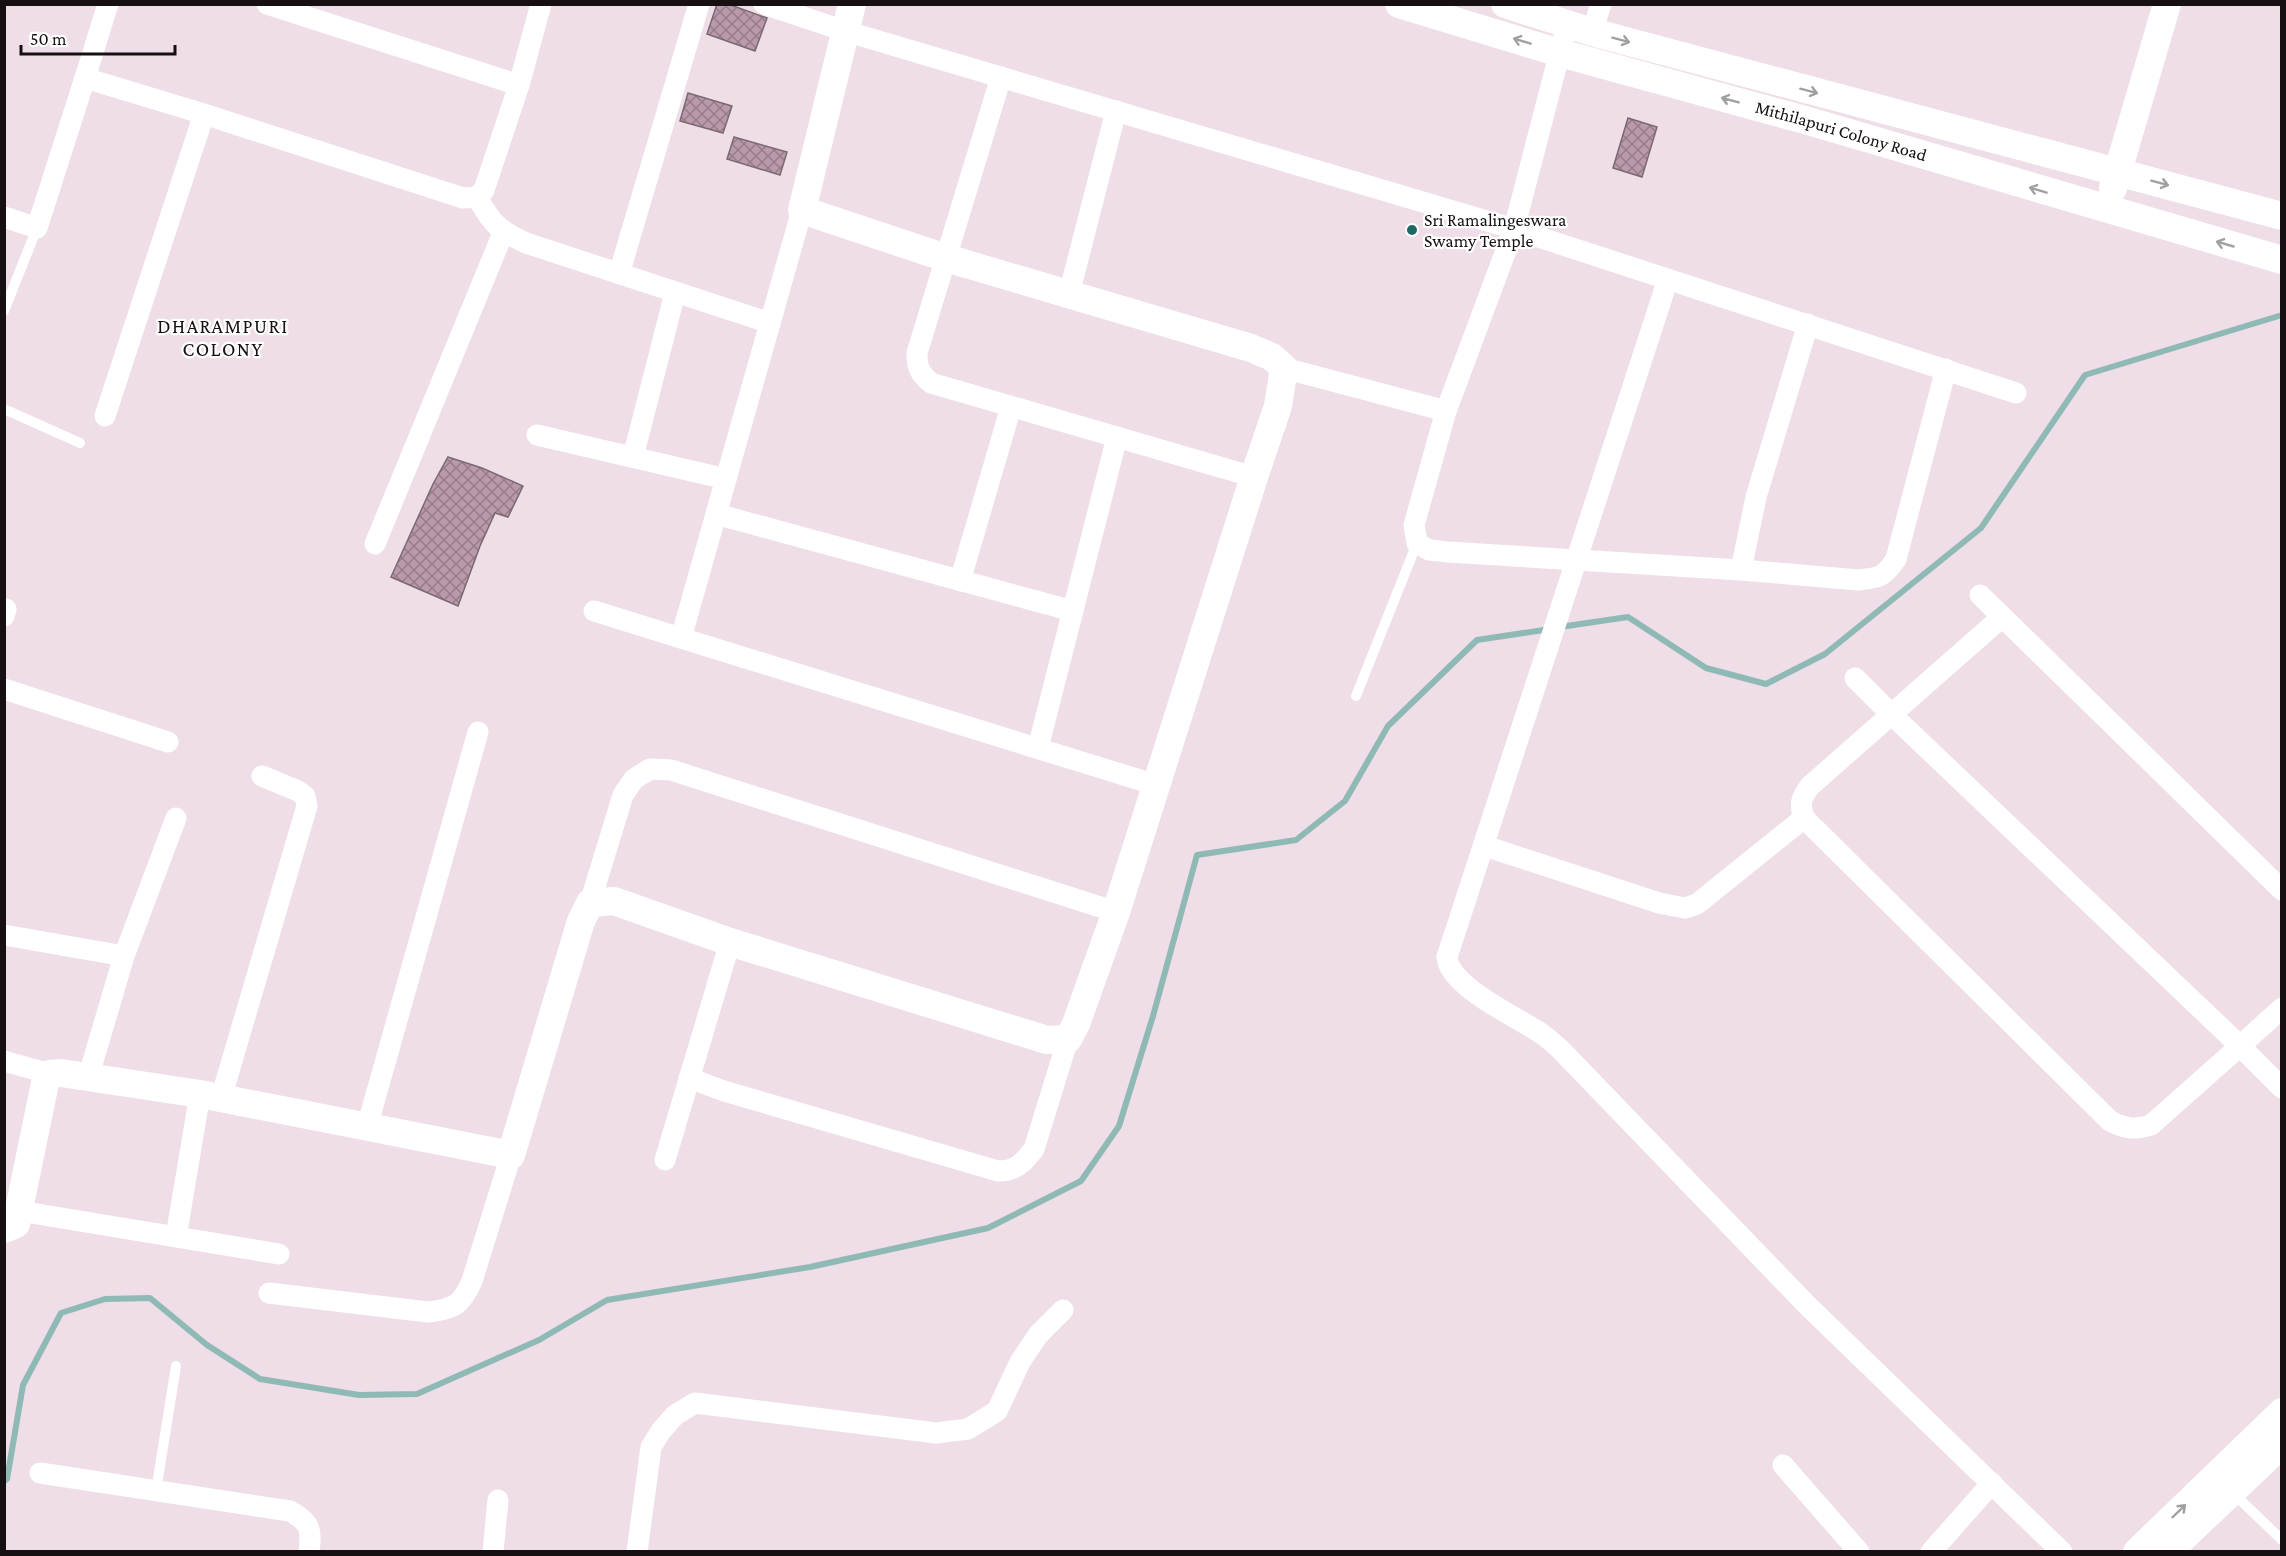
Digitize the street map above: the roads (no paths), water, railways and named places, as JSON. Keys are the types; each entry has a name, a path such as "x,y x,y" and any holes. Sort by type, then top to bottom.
{"street":[{"path":"4,217 37,228 108,4"},
{"path":"267,4 519,84"},
{"path":"85,78 463,198 477,197 484,190 519,84 541,4"},
{"path":"619,274 699,4"},
{"path":"764,4 848,18 1001,77 1514,229 2016,393"},
{"name":"Mithilapuri Colony Road","path":"1400,4 1560,53 1805,120 2282,260"},
{"name":"Mithilapuri Colony Road","path":"1505,4 1579,28 2282,216"},
{"path":"1601,4 1560,53 1514,229 1446,411 1414,525 1417,543 1429,550 1448,552 1741,570 1859,580 1875,579 1887,573 1896,559 1946,369"},
{"path":"2106,210 2163,6"},
{"path":"681,638 802,210 848,18"},
{"path":"1001,77 916,353 916,366 921,375 931,382 1011,407 1254,477"},
{"path":"1068,294 1116,111"},
{"path":"105,416 204,114"},
{"path":"477,197 489,219 503,233 526,243 770,324"},
{"path":"802,210 946,258 1251,348 1272,357 1284,368 1446,411"},
{"path":"375,544 503,233"},
{"path":"1668,279 1448,957 1448,966 1457,977 1483,998 1543,1035 1560,1049 1807,1305 2062,1551"},
{"path":"633,457 675,293"},
{"path":"1741,570 1756,497 1808,324"},
{"path":"689,1078 724,1091 998,1171 1011,1171 1022,1164 1034,1149 1068,1039 1076,1024 1116,912 1278,406 1284,368"},
{"path":"960,581 1011,407"},
{"path":"537,435 726,479"},
{"path":"1038,748 1117,437"},
{"path":"716,514 1073,611"},
{"path":"1980,596 2282,890"},
{"path":"594,610 1156,785"},
{"path":"2002,617 1890,713 1810,786 1802,797 1800,807 1804,818 2110,1122 2136,1129 2151,1125 2282,1008"},
{"path":"1855,678 2282,1088"},
{"path":"4,689 168,742"},
{"path":"367,1127 478,732"},
{"path":"269,1293 428,1312 445,1310 463,1300 472,1281 581,921 590,903 623,795 634,779 650,769 672,770 1116,912"},
{"path":"176,1237 210,1096 307,806 305,796 298,791 262,776"},
{"path":"88,1078 124,956 176,818"},
{"path":"1485,846 1666,905 1685,908 1697,904 1804,818"},
{"path":"590,903 614,901 730,942 1047,1040 1068,1039"},
{"path":"4,935 124,956"},
{"path":"665,1160 730,942"},
{"path":"4,1062 50,1074 61,1073 210,1096 511,1155"},
{"path":"50,1074 45,1083 12,1220 176,1237 279,1254"},
{"path":"638,1551 651,1447 675,1415 695,1403 936,1433 968,1429 997,1411 1020,1362 1038,1335 1063,1310"},
{"path":"2137,1551 2282,1412"},
{"path":"2168,1551 2282,1444"},
{"path":"1783,1465 1859,1551"},
{"path":"40,1473 290,1511 306,1521 311,1535 309,1551"},
{"path":"1931,1551 1992,1483"},
{"path":"493,1551 498,1500"}],"lane":[{"path":"4,311 37,228"},
{"path":"4,409 80,443"},
{"path":"1356,696 1417,543"},
{"path":"156,1491 176,1366"},
{"path":"2232,1491 2282,1540"}],"waterway":[{"path":"1560,627 1628,617 1706,668 1766,684 1825,654 1981,528 2085,375 2282,315"},
{"path":"4,1481 7,1479 23,1385 61,1313 105,1299 150,1298 207,1345 260,1379 359,1395 417,1394 539,1340 607,1300 810,1267 988,1228 1081,1181 1119,1126 1153,1016 1197,855 1296,840 1345,801 1388,726 1477,640 1550,629"}],"place":[{"name":"Sri Ramalingeswara Swamy Temple","path":"1412,230"}],"district":[{"name":"DHARAMPURI COLONY","path":"223,338"}]}
